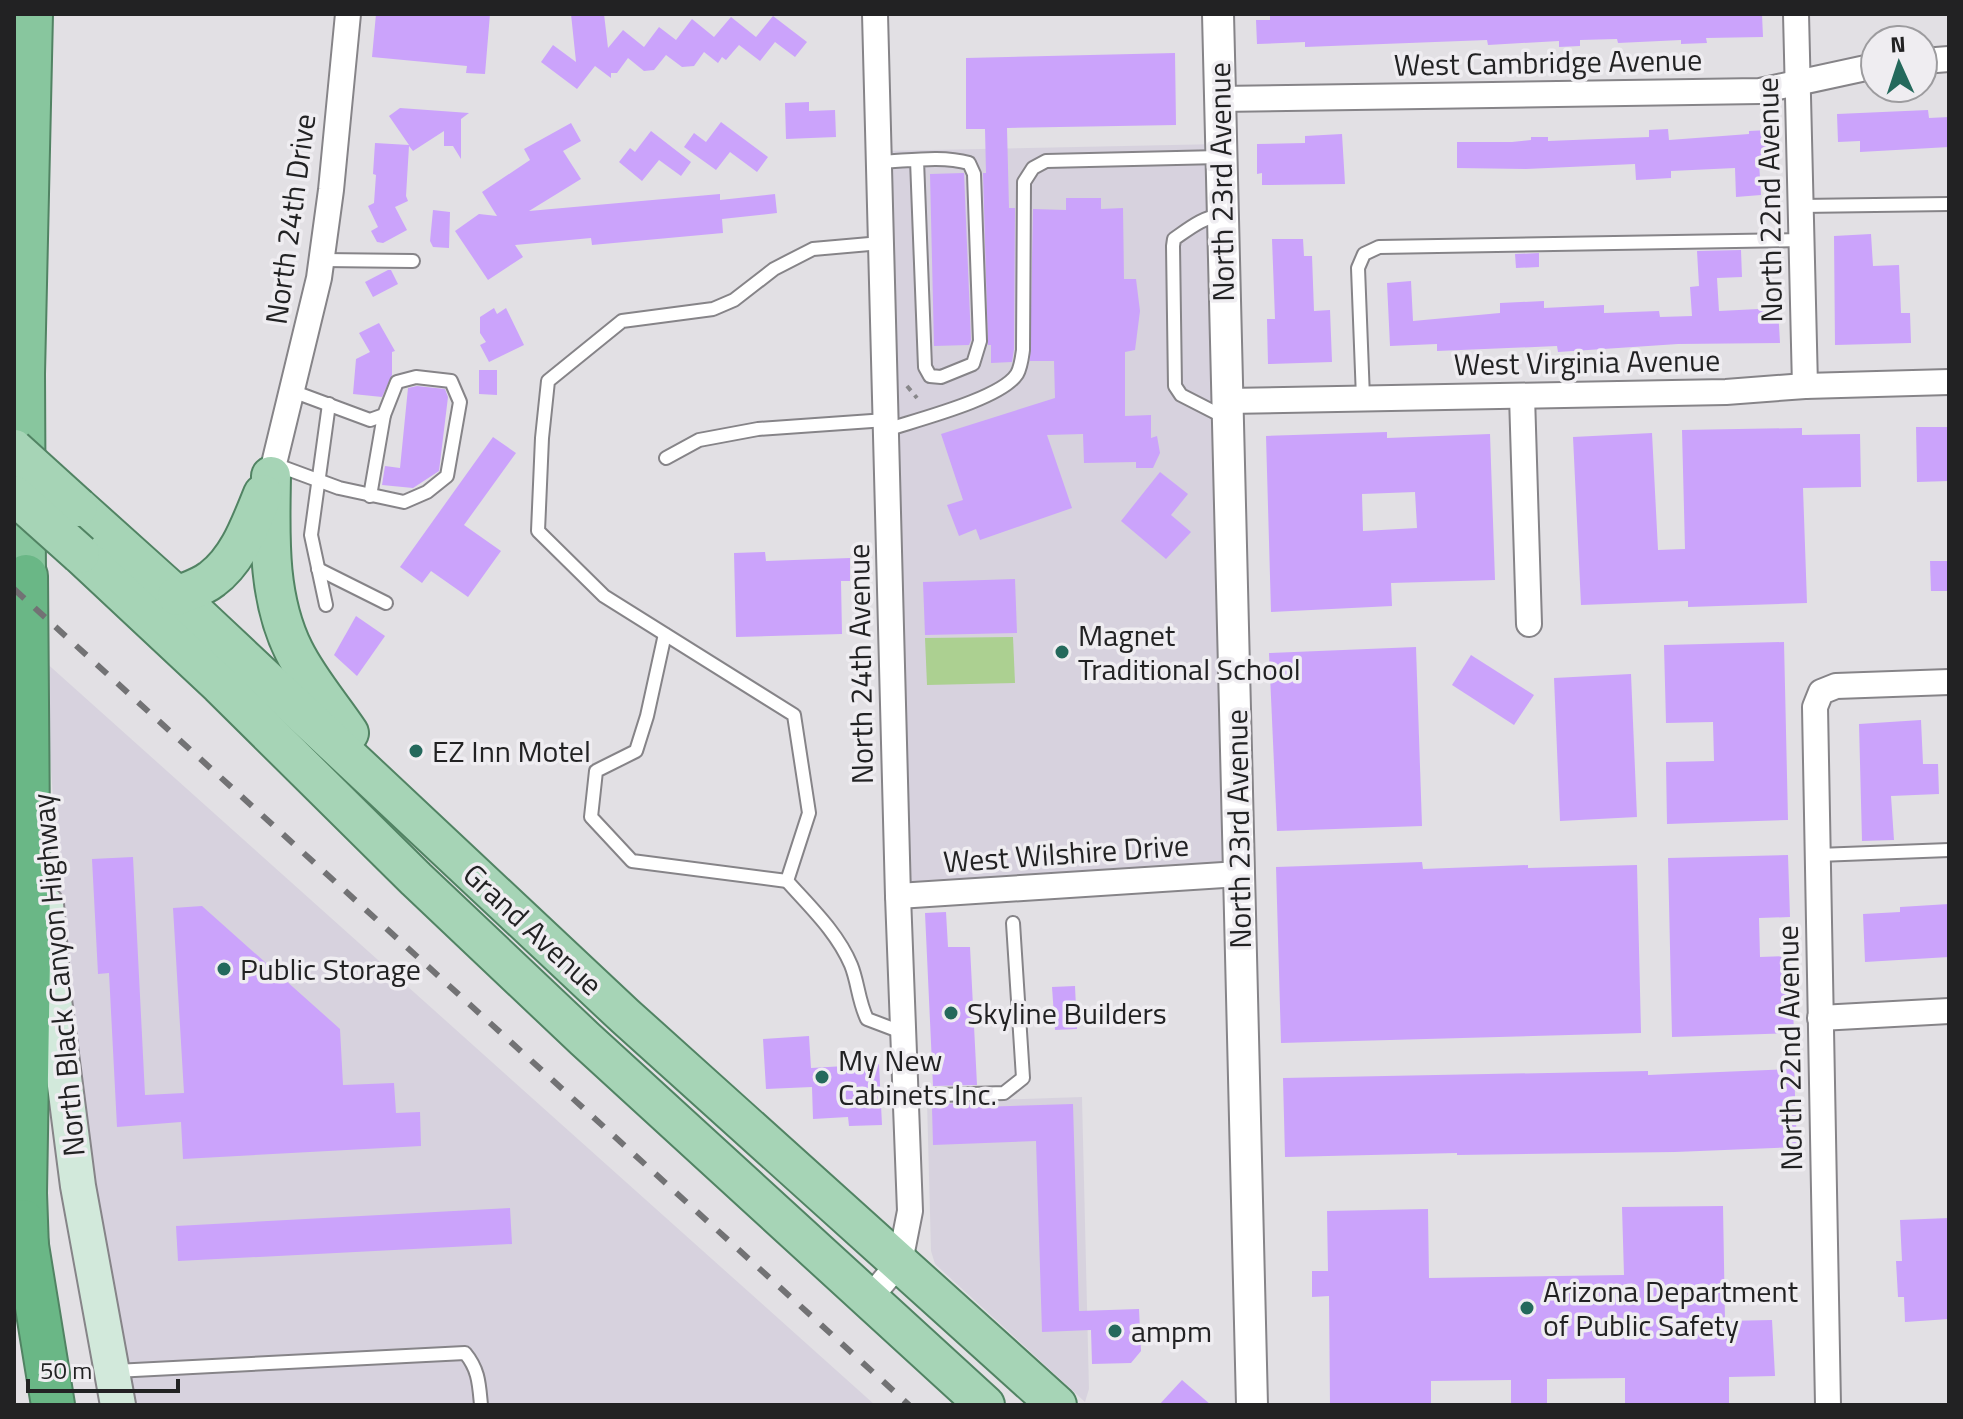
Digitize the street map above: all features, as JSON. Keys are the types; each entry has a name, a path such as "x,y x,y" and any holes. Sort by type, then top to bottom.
{"highway":[{"name":"North Black Canyon Highway","path":"26,576 25,374 33,14"},
{"path":"26,576 29,957 27,1249"},
{"path":"14,1147 53,1405"},
{"path":"14,1327 29,1405"}],"main road":[{"name":"Grand Avenue","path":"14,449 177,596 625,1016 1057,1405"},
{"path":"177,596 212,579 226,565 242,542 272,470"},
{"path":"272,470 270,542 282,621 294,651 382,787"},
{"name":"Grand Avenue","path":"14,495 220,685 483,943 985,1405"},
{"name":"North Black Canyon Highway","path":"26,576 54,1000 78,1186 118,1405"}],"street":[{"name":"North 24th Avenue","path":"868,1300 900,1262 910,1211 898,896 875,14"},
{"name":"North 23rd Avenue","path":"1218,14 1252,1405"},
{"name":"North 22nd Avenue","path":"1796,14 1805,386"},
{"name":"North 24th Drive","path":"272,470 307,336 322,260 346,15"},
{"name":"West Cambridge Avenue","path":"1219,99 1760,91 1859,69"},
{"name":"West Virginia Avenue","path":"1227,410 1363,398 1726,392 1805,386 1949,382"},
{"path":"1522,396 1529,624"},
{"name":"North 22nd Avenue","path":"1828,1405 1815,707 1821,692 1836,686 1949,682"},
{"name":"West Wilshire Drive","path":"898,896 1239,874"},
{"path":"1820,1018 1949,1011"}],"lane":[{"path":"666,458 699,440 758,429 886,425 1005,387 1018,372 1023,350 1024,182 1033,168 1046,161 1220,157"},
{"path":"879,162 917,160 960,160 969,163 974,174 980,341 973,364 941,377 930,376 925,367 917,160"},
{"path":"1801,206 1949,204"},
{"path":"1222,215 1208,217 1174,239 1175,386 1181,395 1227,410"},
{"path":"1363,398 1358,268 1364,254 1379,247 1801,240"},
{"path":"787,881 809,813 794,715 604,596 538,531 548,381 622,321 713,309 734,300 774,269 813,249 881,243"},
{"path":"322,260 413,261"},
{"path":"272,470 317,479 370,496 404,502 427,492 447,476 460,402 451,381 416,377 397,382 384,415 370,496"},
{"path":"292,391 370,420 384,415"},
{"path":"326,605 311,535 329,404"},
{"path":"318,569 386,603"},
{"path":"665,634 636,751 596,771 591,817 632,861 787,881 834,934 852,968 858,999 867,1019 904,1033"},
{"path":"1818,855 1949,850"},
{"path":"906,1096 1004,1093 1023,1078 1013,923"},
{"path":"111,1371 465,1353 475,1365 481,1405"}],"shaded area":[{"name":"Magnet Traditional School","path":"1220,144 1239,874 898,896 879,151"},
{"path":"43,660 875,1405 131,1405 106,1280 69,1017"},
{"path":"1082,1097 1089,1389 1085,1402 935,1264 931,1251 927,1102"}],"green space":[{"path":"1013,637 1015,683 927,685 925,638"}],"building":[{"path":"376,14 490,14 485,74 466,73 467,66 372,57"},
{"path":"571,14 604,14 608,48 623,30 644,47 659,27 676,40 692,19 714,37 731,17 756,37 773,16 807,42 795,57 775,42 760,61 739,45 726,60 722,57 718,63 704,52 694,66 682,67 666,55 654,70 644,71 628,58 617,73 611,73 611,78 595,66 577,89 541,62 553,45 576,62"},
{"path":"1270,14 1762,14 1763,37 1706,38 1707,43 1681,44 1681,40 1618,43 1617,39 1580,40 1580,46 1559,47 1559,41 1488,45 1487,40 1305,47 1305,42 1257,44 1256,20 1270,20"},
{"path":"1175,53 1176,125 1007,128 1009,208 1015,208 1014,349 1012,362 991,363 983,173 986,173 985,129 966,129 966,58"},
{"path":"809,102 809,111 835,110 836,137 786,139 785,103"},
{"path":"400,108 469,113 461,119 461,159 453,146 444,146 444,131 413,151 409,146 408,201 395,207 407,230 383,243 377,242 371,231 378,227 368,206 374,203 375,143 409,145 389,116"},
{"path":"1928,110 1929,118 1949,117 1949,147 1860,152 1860,141 1838,142 1837,114"},
{"path":"721,122 768,157 757,172 730,152 716,170 684,147 694,133 706,142"},
{"path":"571,123 581,141 563,151 581,179 529,211 720,194 720,200 775,194 777,213 722,219 723,233 592,245 591,238 515,245 523,257 488,280 455,231 479,214 497,216 482,192 530,160 524,149"},
{"path":"1668,129 1669,140 1769,130 1771,161 1759,162 1761,195 1736,197 1735,168 1671,171 1671,178 1636,180 1635,164 1526,169 1457,168 1457,142 1512,142 1531,140 1531,137 1548,137 1548,141 1649,137 1649,130"},
{"path":"651,131 691,162 681,176 659,160 642,181 619,162 630,148 635,152"},
{"path":"1342,134 1345,184 1262,185 1262,173 1257,174 1257,144 1305,143 1305,136"},
{"path":"964,173 971,340 969,345 934,346 930,174"},
{"path":"1066,198 1101,198 1101,209 1123,208 1124,279 1136,279 1140,311 1135,350 1125,352 1125,416 1151,415 1151,438 1157,436 1160,453 1153,468 1136,468 1136,462 1084,463 1083,434 1047,435 1072,508 980,540 976,529 959,536 947,505 963,500 941,434 1055,398 1054,361 1030,361 1033,209 1066,210"},
{"path":"433,210 450,212 449,248 433,247 430,241"},
{"path":"1871,234 1873,266 1899,265 1901,313 1910,313 1911,343 1835,345 1834,236"},
{"path":"1272,239 1303,239 1304,256 1312,256 1314,311 1330,310 1332,362 1268,364 1267,319 1275,319"},
{"path":"1741,250 1742,277 1717,278 1719,311 1778,308 1780,343 1678,344 1558,352 1557,346 1437,351 1437,344 1390,346 1387,283 1411,281 1413,321 1500,313 1500,303 1544,301 1544,308 1604,305 1604,313 1659,311 1660,317 1692,316 1690,287 1699,286 1697,251"},
{"path":"1539,253 1539,267 1516,268 1515,254"},
{"path":"391,270 398,284 373,297 365,282"},
{"path":"494,308 497,314 506,308 524,345 489,362 480,345 486,342 480,333 480,317"},
{"path":"379,323 395,351 392,352 392,375 382,397 353,394 356,359 370,352 359,333"},
{"path":"479,370 497,370 497,395 479,394"},
{"path":"408,388 445,389 448,397 439,471 413,488 382,485 385,466 400,468"},
{"path":"1916,427 1949,427 1949,481 1917,482"},
{"path":"1802,428 1802,435 1860,434 1861,487 1803,488 1807,603 1688,607 1688,601 1581,605 1573,437 1652,433 1658,550 1685,549 1682,430"},
{"path":"1387,432 1387,438 1490,434 1495,580 1391,583 1392,606 1271,612 1266,436","holes":["1415,492 1417,528 1363,531 1362,494"]},
{"path":"493,437 516,453 464,525 501,551 468,597 431,571 422,583 400,567"},
{"path":"1160,472 1188,494 1171,515 1191,532 1166,559 1121,521"},
{"path":"765,552 766,561 850,558 850,581 841,581 842,634 736,637 734,553"},
{"path":"1930,561 1949,561 1949,591 1931,591"},
{"path":"1015,579 1017,633 925,635 923,582"},
{"path":"356,616 385,636 357,676 334,655"},
{"path":"1784,642 1788,820 1667,824 1666,762 1714,761 1713,722 1666,723 1664,645"},
{"path":"1416,647 1422,826 1277,831 1269,653"},
{"path":"1471,655 1534,695 1514,725 1452,685"},
{"path":"1631,674 1637,817 1560,821 1554,678"},
{"path":"1921,720 1923,764 1938,764 1939,794 1891,796 1894,840 1862,841 1859,724"},
{"path":"1788,855 1790,917 1759,918 1760,957 1791,956 1794,1033 1672,1037 1668,858"},
{"path":"133,857 145,1095 184,1093 173,908 202,906 340,1029 343,1085 394,1083 396,1113 420,1112 421,1146 183,1159 181,1122 117,1127 109,973 98,974 92,859"},
{"path":"1422,862 1423,869 1637,865 1641,1033 1281,1043 1276,867"},
{"path":"1949,904 1949,957 1865,962 1863,914 1900,912 1900,907"},
{"name":"Skyline Builders","path":"946,912 948,947 970,947 977,1085 933,1086 925,913"},
{"path":"1075,986 1077,1029 1055,1030 1052,987"},
{"name":"My New Cabinets Inc.","path":"809,1036 811,1068 879,1064 882,1125 849,1126 848,1117 813,1119 812,1087 766,1089 763,1039"},
{"path":"1794,1069 1797,1147 1675,1152 1285,1157 1283,1078 1648,1071 1648,1075"},
{"path":"978,1103 978,1107 1073,1104 1079,1311 1139,1309 1141,1351 1131,1363 1092,1364 1091,1330 1042,1332 1036,1141 933,1145 934,1104"},
{"name":"Arizona Department of Public Safety","path":"1723,1206 1725,1321 1772,1320 1775,1376 1729,1377 1729,1405 1625,1405 1625,1378 1547,1379 1547,1405 1511,1405 1511,1380 1431,1381 1431,1405 1330,1405 1329,1296 1312,1297 1312,1271 1328,1271 1327,1211 1428,1209 1429,1278 1624,1275 1622,1207"},
{"path":"510,1208 512,1244 178,1261 176,1226"},
{"path":"1949,1218 1949,1319 1905,1322 1904,1297 1898,1297 1896,1261 1902,1261 1900,1220"},
{"path":"1182,1380 1211,1405 1159,1405"}],"railway":[{"path":"14,589 909,1405"}],"place":[{"name":"Magnet Traditional School","path":"1062,652"},
{"name":"EZ Inn Motel","path":"416,751"},
{"name":"Public Storage","path":"224,969"},
{"name":"Skyline Builders","path":"951,1013"},
{"name":"My New Cabinets Inc.","path":"822,1077"},
{"name":"Arizona Department of Public Safety","path":"1527,1308"},
{"name":"ampm","path":"1115,1331"}]}
